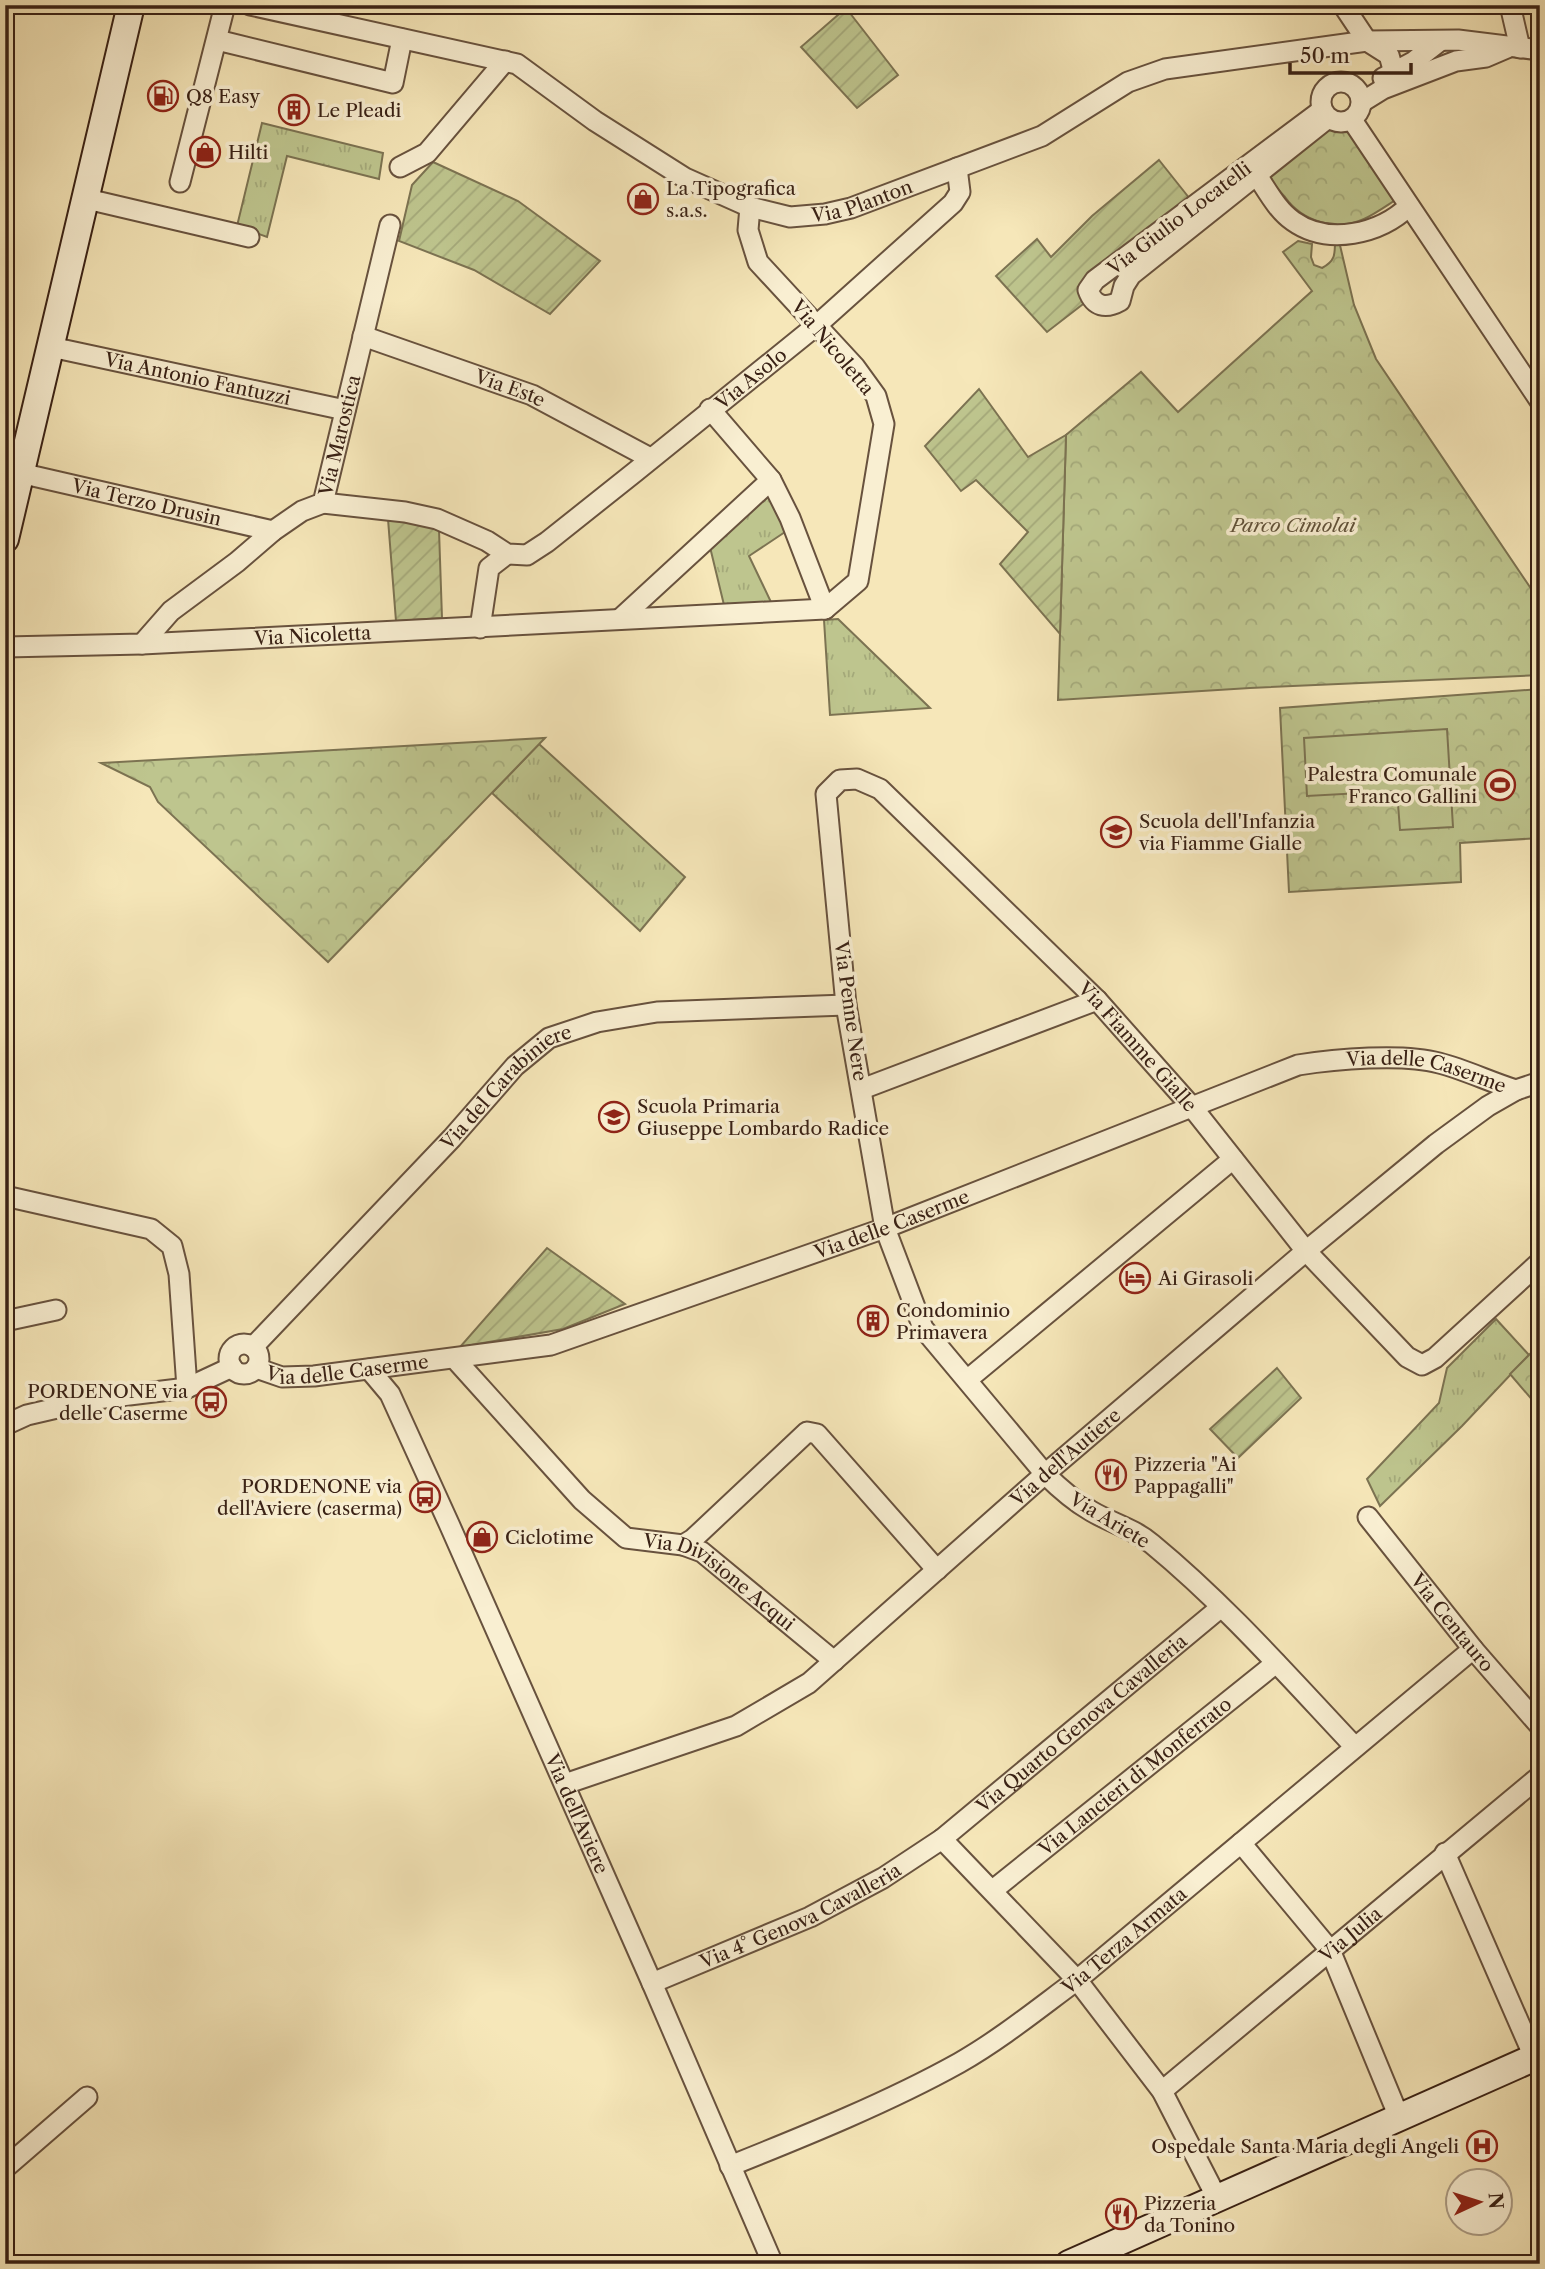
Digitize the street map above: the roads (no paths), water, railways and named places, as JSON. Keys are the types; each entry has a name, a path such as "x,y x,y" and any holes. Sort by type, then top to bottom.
{"main road":[{"path":"5,539 10,498 20,473 51,347 131,5"},
{"path":"1069,2264 1537,2056"}],"street":[{"path":"180,182 225,5"},
{"name":"Via Planton","path":"250,5 300,11 402,39 517,64 595,121 685,178 750,207 790,217 825,214 851,208 1042,136 1128,82 1165,69 1367,41 1458,40 1524,48"},
{"path":"1343,5 1367,41 1388,55 1394,73"},
{"path":"1360,96 1456,61 1524,48 1510,5"},
{"path":"217,40 393,83 402,39"},
{"path":"1360,96 1440,41"},
{"path":"400,167 427,153 505,61"},
{"name":"Via Giulio Locatelli","path":"1325,114 1321,97 1334,83 1348,83 1360,96"},
{"path":"1325,114 1340,123 1352,120 1361,109 1360,96"},
{"name":"Via Giulio Locatelli","path":"1325,114 1256,174 1131,275 1120,300 1111,306 1099,305 1092,300 1088,290 1095,280 1325,114"},
{"path":"1352,120 1540,401"},
{"name":"Via Asolo","path":"507,554 527,555 547,542 817,325 953,203 960,192 957,168"},
{"name":"Via Giulio Locatelli","path":"1256,174 1278,208 1292,220 1306,228 1328,234 1349,234 1370,229 1399,215 1409,206"},
{"path":"87,199 249,237"},
{"name":"Via Nicoletta","path":"5,647 142,644 825,609 858,581 884,424 876,396 855,367 758,262 748,230 750,207"},
{"name":"Via Marostica","path":"142,644 171,611 273,531 302,511 323,503 390,225"},
{"name":"Via Este","path":"363,336 532,395 650,458"},
{"name":"Via Antonio Fantuzzi","path":"51,347 345,410"},
{"path":"710,409 771,480 790,517 825,609"},
{"name":"Via Terzo Drusin","path":"20,473 273,531"},
{"path":"620,619 771,480"},
{"path":"323,503 405,512 438,519 487,541 507,554 489,568 480,628"},
{"name":"Via Fiamme Gialle","path":"826,794 840,780 857,779 876,786 1097,1000 1192,1107 1306,1251 1407,1357 1422,1365 1436,1358 1540,1262"},
{"name":"Via Penne Nere","path":"826,794 846,1005 885,1228"},
{"path":"862,1089 1097,1000"},
{"name":"Via del Carabiniere","path":"253,1347 452,1138 516,1066 549,1038 597,1022 657,1012 846,1005"},
{"name":"Via delle Caserme","path":"256,1368 259,1359 253,1347 245,1344 233,1349 229,1358 232,1367 243,1373 256,1368 282,1377 314,1376 551,1345 885,1228 1298,1065 1345,1059 1414,1059 1436,1062 1516,1090"},
{"name":"Via dell'Autiere","path":"565,1784 736,1726 809,1683 1045,1474 1436,1144 1488,1106 1516,1090 1540,1082"},
{"path":"967,1380 1233,1159"},
{"path":"5,1196 151,1230 172,1246 179,1274 187,1388"},
{"name":"Via Ariete","path":"885,1228 923,1328 1045,1474 1064,1493 1092,1512 1137,1532 1200,1586 1257,1642 1355,1747"},
{"path":"5,1321 55,1310"},
{"name":"Via Divisione Acqui","path":"455,1359 582,1500 626,1538 683,1545 702,1552 834,1661"},
{"name":"Via delle Caserme","path":"5,1425 27,1415 96,1399 187,1388 232,1367"},
{"name":"Via dell'Aviere","path":"369,1369 390,1394 565,1784 773,2264"},
{"path":"683,1545 693,1539 807,1432 817,1434 937,1570"},
{"name":"Via Centauro","path":"1368,1517 1473,1649 1540,1726"},
{"name":"Via Quarto Genova Cavalleria","path":"942,1839 1220,1608"},
{"name":"Via Terza Armata","path":"730,2166 897,2094 960,2062 1077,1980 1473,1649"},
{"name":"Via Lancieri di Monferrato","path":"993,1889 1276,1663"},
{"name":"Via Julia","path":"1162,2091 1540,1776"},
{"path":"942,1839 993,1889 1077,1980 1162,2091 1217,2198"},
{"name":"Via 4° Genova Cavalleria","path":"652,1983 810,1917 883,1878 942,1839"},
{"path":"1241,1843 1330,1950 1399,2117"},
{"path":"1446,1853 1537,2056"},
{"path":"5,2168 87,2097"}],"place":[{"name":"Q8 Easy","path":"163,96"},
{"name":"Le Pleadi","path":"294,110"},
{"name":"Hilti","path":"205,152"},
{"name":"La Tipografica s.a.s.","path":"643,199"},
{"name":"Palestra Comunale Franco Gallini","path":"1500,785"},
{"name":"Scuola dell'Infanzia via Fiamme Gialle","path":"1116,832"},
{"name":"Scuola Primaria Giuseppe Lombardo Radice","path":"614,1117"},
{"name":"Ai Girasoli","path":"1135,1278"},
{"name":"Condominio Primavera","path":"873,1321"},
{"name":"PORDENONE via delle Caserme","path":"211,1402"},
{"name":"Pizzeria \"Ai Pappagalli\"","path":"1111,1475"},
{"name":"PORDENONE via dell'Aviere (caserma)","path":"425,1497"},
{"name":"Ciclotime","path":"482,1537"},
{"name":"Ospedale Santa Maria degli Angeli","path":"1482,2146"},
{"name":"Pizzeria da Tonino","path":"1121,2214"}],"park label":[{"name":"Parco Cimolai","path":"1293,525"}]}
